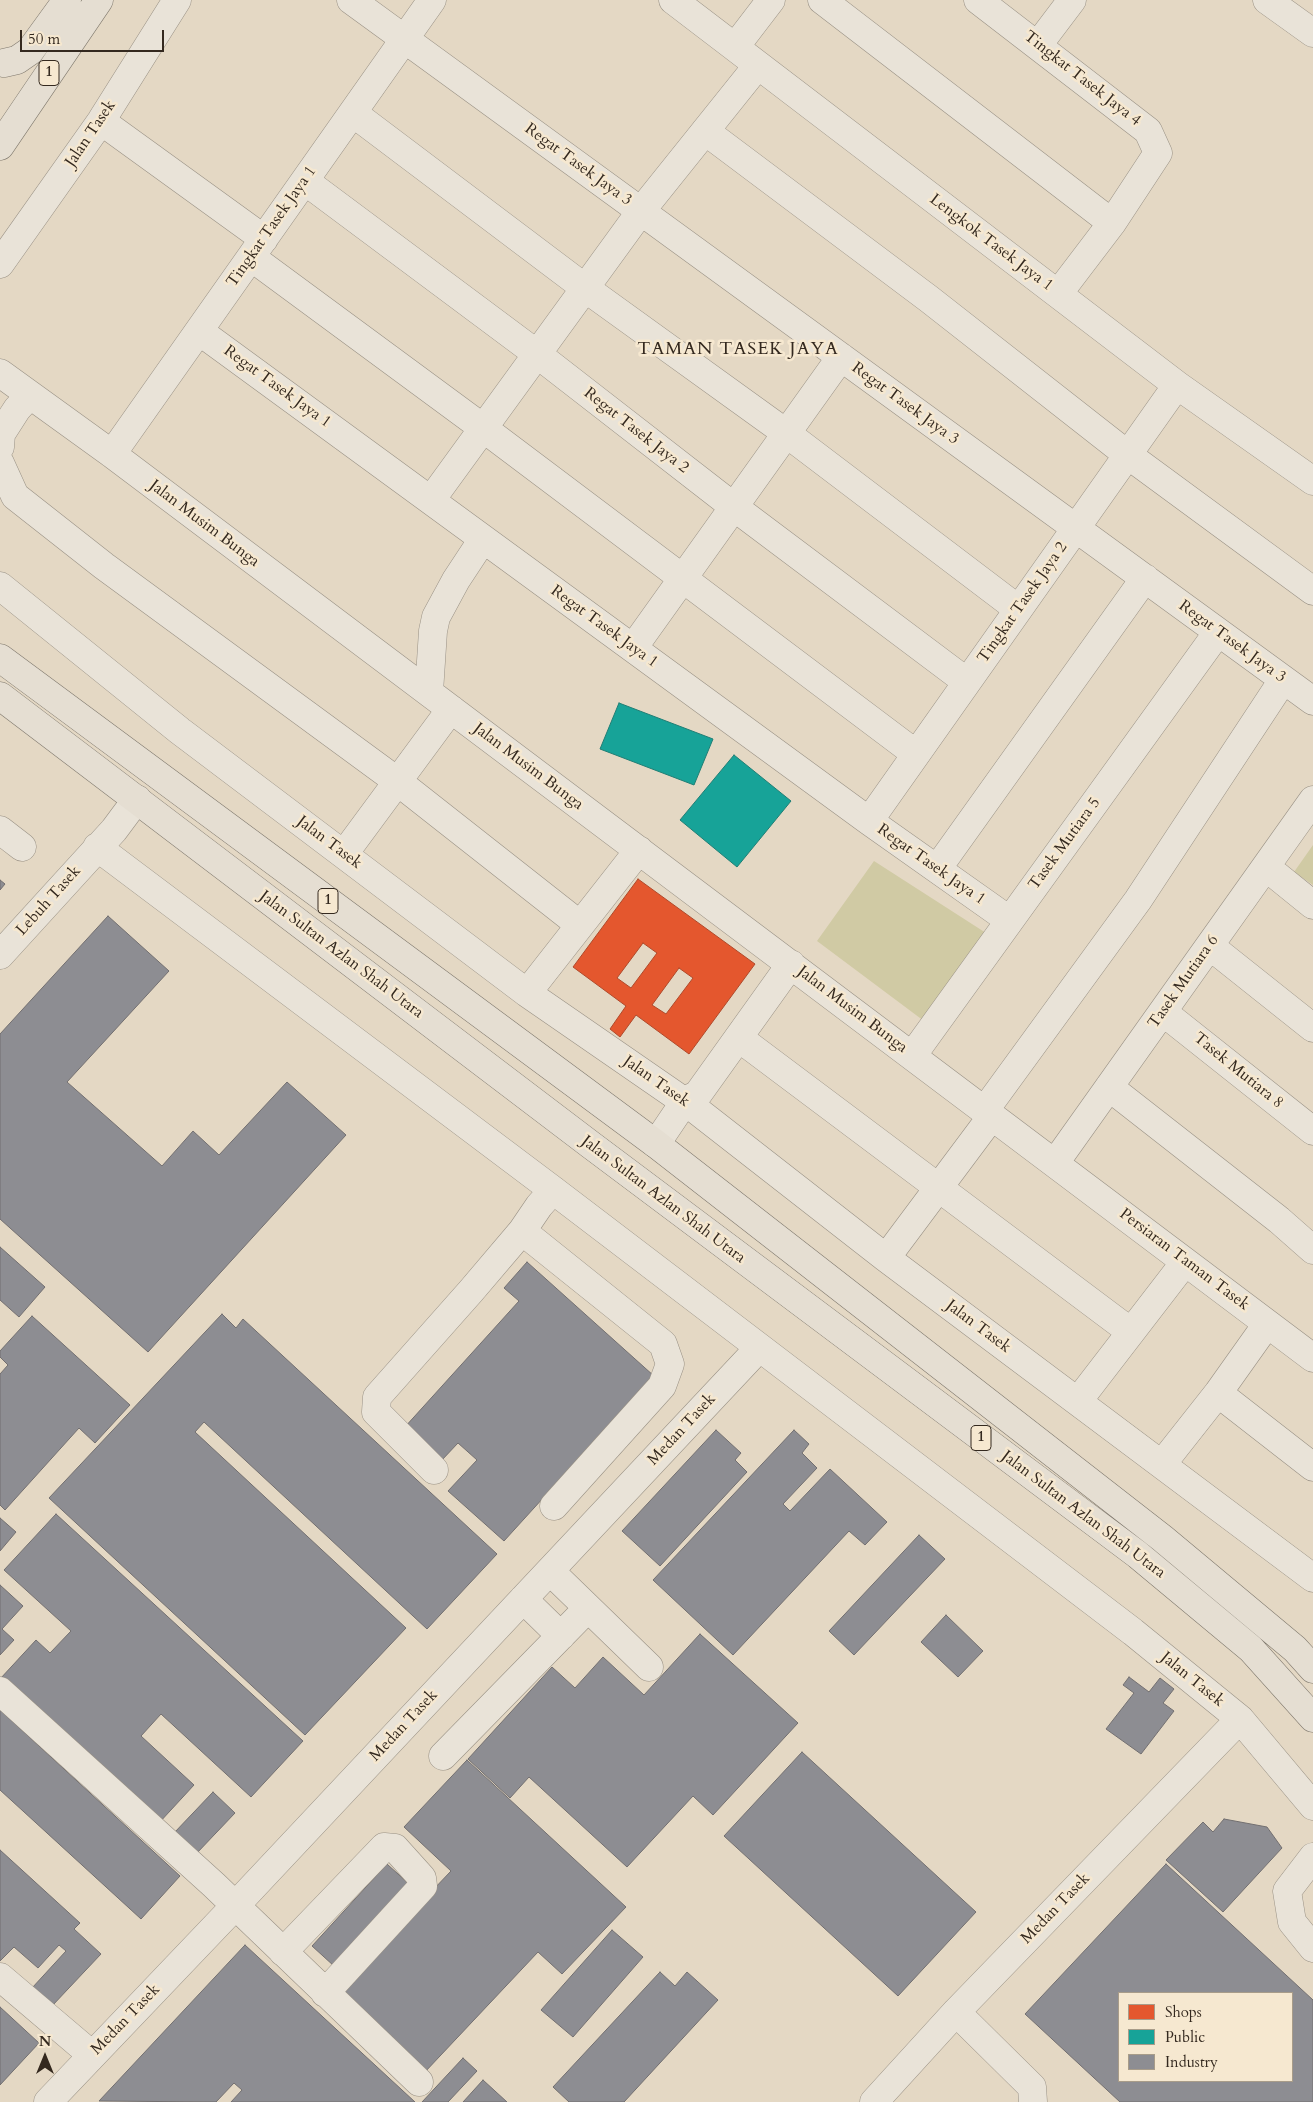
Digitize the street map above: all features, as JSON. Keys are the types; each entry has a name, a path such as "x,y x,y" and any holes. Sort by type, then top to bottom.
{"main road":[{"path":"2,66 46,0"},
{"path":"2,66 17,60 30,51 67,0"},
{"name":"1","path":"0,146 99,0"},
{"name":"Jalan Sultan Azlan Shah Utara","path":"0,658 659,1152 1162,1538 1295,1649 1313,1669"},
{"name":"Jalan Sultan Azlan Shah Utara","path":"0,696 716,1240 1138,1555 1251,1649 1313,1718"},
{"path":"591,1145 605,1149 625,1159 659,1152 657,1176 666,1186 714,1225 716,1240"}],"street":[{"name":"Jalan Tasek","path":"0,264 101,121 177,0"},
{"name":"Regat Tasek Jaya 3","path":"351,0 1313,701"},
{"name":"Tingkat Tasek Jaya 1","path":"112,454 432,0"},
{"name":"Lengkok Tasek Jaya 1","path":"673,0 1177,385 1313,481"},
{"path":"735,47 771,0"},
{"path":"822,0 1112,223"},
{"name":"Tingkat Tasek Jaya 4","path":"978,0 1148,131 1158,153 1112,223 1058,294"},
{"path":"1038,45 1072,0"},
{"path":"1267,0 1313,33"},
{"path":"431,500 640,211 758,65"},
{"path":"353,113 585,288 786,433 1018,609"},
{"path":"101,121 483,428 916,754"},
{"path":"705,131 929,300 1128,455 1313,591"},
{"name":"Regat Tasek Jaya 2","path":"304,181 537,354 734,507 967,682"},
{"name":"Regat Tasek Jaya 1","path":"199,331 869,821 1009,920"},
{"path":"633,648 841,357"},
{"name":"Jalan Musim Bunga","path":"0,373 112,454 1055,1163"},
{"name":"Tingkat Tasek Jaya 2","path":"869,821 1177,385"},
{"path":"0,447 1,434 17,409 30,395"},
{"path":"0,463 16,496 104,566 397,781 580,925"},
{"path":"429,692 433,630 436,617 456,580 483,539"},
{"path":"937,869 1145,578"},
{"name":"Jalan Tasek","path":"0,586 180,731 527,993 693,1101 886,1258 1313,1578"},
{"name":"Tasek Mutiara 5","path":"912,1056 1218,632"},
{"path":"886,1258 939,1189 988,1113 1138,900 1283,680"},
{"path":"344,854 451,709"},
{"name":"Lebuh Tasek","path":"0,955 114,830 137,799"},
{"name":"Tasek Mutiara 6","path":"1055,1163 1313,800"},
{"path":"0,830 22,847"},
{"name":"Jalan Tasek","path":"97,847 554,1190 1126,1626 1240,1719 1313,1806"},
{"path":"527,993 639,850"},
{"path":"1266,867 1313,905"},
{"path":"1210,946 1313,1028"},
{"path":"659,1152 791,964"},
{"name":"Tasek Mutiara 8","path":"1163,1012 1313,1131"},
{"path":"739,1038 1131,1332"},
{"path":"1109,1087 1279,1220 1313,1250"},
{"name":"Persiaran Taman Tasek","path":"1055,1163 1313,1358"},
{"path":"434,1470 376,1412 377,1397 472,1291 522,1231 539,1206 554,1190"},
{"path":"522,1231 663,1344 670,1364 662,1386 554,1506"},
{"path":"1078,1401 1185,1262"},
{"path":"1162,1464 1218,1393 1267,1324"},
{"name":"Medan Tasek","path":"48,2102 234,1907 759,1348"},
{"path":"1218,1393 1313,1467"},
{"path":"550,1571 650,1667"},
{"path":"523,1599 561,1636"},
{"path":"443,1756 588,1608"},
{"path":"0,1691 214,1885 234,1907 419,2082"},
{"name":"Medan Tasek","path":"874,2102 956,2012 1240,1719"},
{"path":"282,1952 384,1847 394,1848 422,1878 423,1886 325,1993"},
{"path":"1313,1857 1287,1891 1292,1922 1313,1948"},
{"path":"0,1977 92,2055"},
{"path":"956,2012 1038,2097"}],"shaded area":[{"path":"1313,845 1313,885 1294,872"},
{"path":"874,861 986,933 924,1021 817,941"}],"building: Shops":[{"path":"638,879 755,964 689,1054 636,1015 620,1037 610,1029 626,1006 573,967","holes":["643,943 657,953 631,988 617,978","679,968 693,978 666,1014 652,1005"]}],"building: Public":[{"path":"619,703 713,739 694,785 600,749"},
{"path":"734,755 791,801 737,867 680,820"}],"building: Industry":[{"path":"0,880 5,884 0,890"},
{"path":"108,916 169,971 67,1082 162,1166 193,1131 219,1155 287,1082 346,1135 148,1352 0,1219 0,1034"},
{"path":"0,1247 45,1287 19,1317 0,1300"},
{"path":"527,1262 654,1376 504,1541 448,1491 477,1460 458,1443 441,1461 404,1428 519,1301 504,1288"},
{"path":"222,1314 236,1328 243,1319 497,1554 427,1629 204,1422 195,1432 406,1628 305,1735 49,1498"},
{"path":"32,1316 130,1405 95,1443 79,1428 5,1510 0,1505 0,1374 8,1365 0,1357 0,1351"},
{"path":"716,1430 741,1453 735,1460 747,1472 660,1566 622,1531"},
{"path":"794,1430 809,1444 802,1453 817,1468 783,1504 790,1511 830,1469 887,1522 865,1545 849,1531 733,1655 653,1580"},
{"path":"56,1514 303,1741 251,1797 161,1714 141,1736 194,1785 158,1824 0,1679 36,1640 50,1653 71,1631 4,1570"},
{"path":"0,1518 16,1532 0,1551"},
{"path":"919,1535 945,1559 854,1655 829,1631"},
{"path":"0,1585 23,1606 2,1629 14,1640 0,1655"},
{"path":"946,1615 983,1651 958,1677 921,1642"},
{"path":"700,1634 798,1723 713,1815 693,1796 627,1867 529,1777 510,1798 468,1759 552,1667 575,1688 603,1657 644,1695"},
{"path":"1129,1677 1149,1692 1160,1678 1174,1689 1163,1703 1174,1711 1141,1754 1106,1729 1134,1693 1123,1685"},
{"path":"0,1710 180,1876 141,1919 0,1790"},
{"path":"802,1752 976,1912 898,1996 724,1836"},
{"path":"467,1760 626,1907 562,1974 538,1952 424,2073 336,1992 451,1871 404,1827"},
{"path":"213,1792 235,1813 196,1854 174,1833"},
{"path":"1224,1819 1267,1827 1282,1848 1223,1912 1166,1860 1203,1822 1213,1832"},
{"path":"0,1850 80,1923 74,1929 101,1954 52,2006 32,1988 66,1951 59,1945 38,1968 14,1947 0,1961"},
{"path":"387,1864 409,1884 334,1966 312,1946"},
{"path":"1166,1864 1313,2000 1313,2102 1120,2102 1025,2014"},
{"path":"612,1930 643,1957 573,2037 541,2010"},
{"path":"245,1945 415,2102 231,2102 242,2090 234,2083 216,2102 99,2101"},
{"path":"660,1972 675,1986 687,1972 718,2000 624,2102 569,2102 553,2087"},
{"path":"0,2007 39,2043 0,2085"},
{"path":"463,2058 477,2071 448,2102 422,2102"},
{"path":"483,2080 507,2102 463,2102"}],"district":[{"name":"TAMAN TASEK JAYA","path":"738,350"}]}
